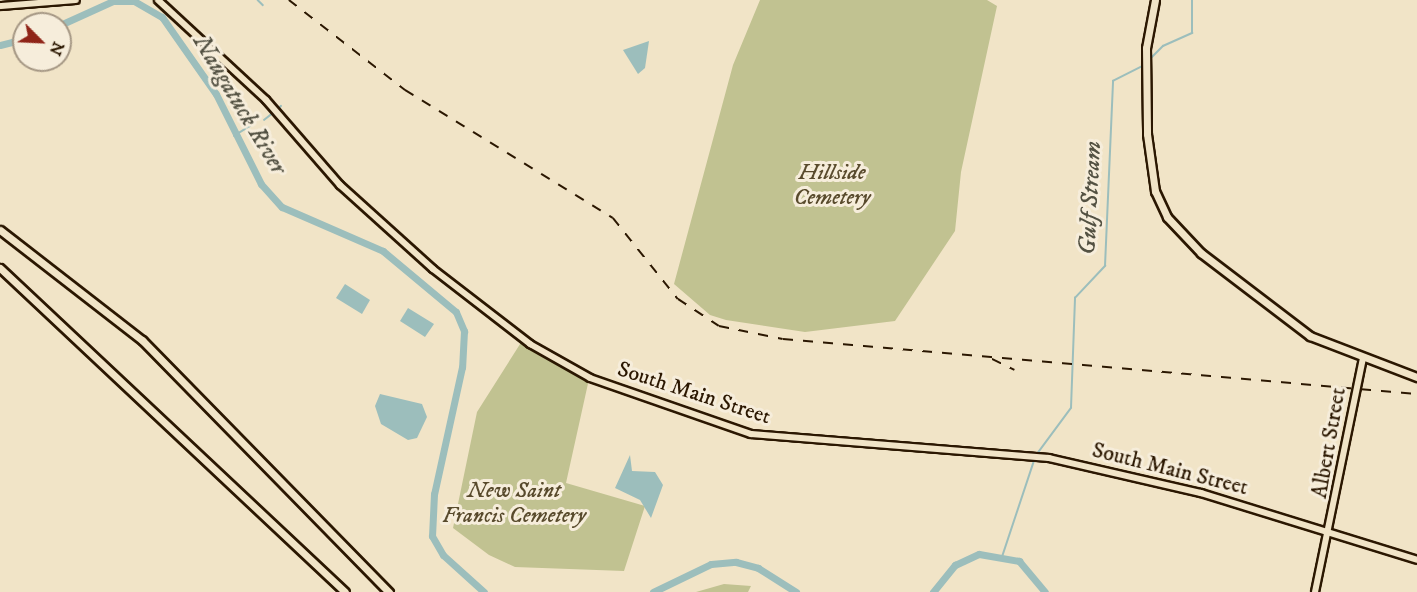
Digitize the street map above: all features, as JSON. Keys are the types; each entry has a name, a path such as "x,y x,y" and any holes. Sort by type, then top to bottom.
{"highway":[{"path":"1155,0 1146,63 1151,171 1160,205 1178,232 1310,336 1417,377"},
{"path":"0,230 99,302 171,367 389,592"},
{"path":"0,268 345,592"}],"main road":[{"path":"0,6 76,0"},
{"name":"South Main Street","path":"158,0 276,110 340,185 426,262 568,367 751,434 1036,455 1182,488 1417,560"},
{"name":"Albert Street","path":"1315,592 1331,534 1363,358"}],"green space":[{"name":"Hillside Cemetery","path":"760,0 987,0 997,6 961,172 955,231 895,321 805,332 726,320 710,315 674,284 733,65"},
{"name":"New Saint Francis Cemetery","path":"522,341 589,379 566,483 645,506 624,571 515,567 489,555 453,528 477,412"},
{"path":"724,584 751,586 748,592 696,592"}],"water":[{"path":"649,41 645,68 638,74 623,50"},
{"path":"345,284 370,300 362,314 336,298"},
{"path":"408,308 434,324 425,337 400,321"},
{"path":"380,394 422,404 427,417 417,438 408,440 381,424 375,406"},
{"path":"630,455 632,471 655,472 663,485 651,518 640,500 615,488"}],"waterway":[{"path":"258,0 263,5"},
{"name":"Gulf Stream","path":"1148,61 1163,46 1192,33 1192,0"},
{"name":"Naugatuck River","path":"72,20 113,1 134,1 162,17 216,94 261,184 282,207 383,251 456,312 464,331 462,367 434,494 432,536 443,555 484,592"},
{"name":"Naugatuck River","path":"0,45 12,42"},
{"name":"Gulf Stream","path":"1037,454 1071,408 1075,298 1105,266 1113,81 1143,66"},
{"path":"278,109 281,106"},
{"path":"264,120 273,113"},
{"path":"234,136 250,126"},
{"name":"Gulf Stream","path":"1002,557 1035,458"},
{"name":"Naugatuck River","path":"933,592 955,565 979,554 1019,561 1045,592"},
{"name":"Naugatuck River","path":"653,592 711,564 736,562 758,568 796,592"}],"railway":[{"path":"289,0 405,90 613,218 678,299 719,326 783,339 1417,394"},
{"path":"992,359 1015,370"}]}
